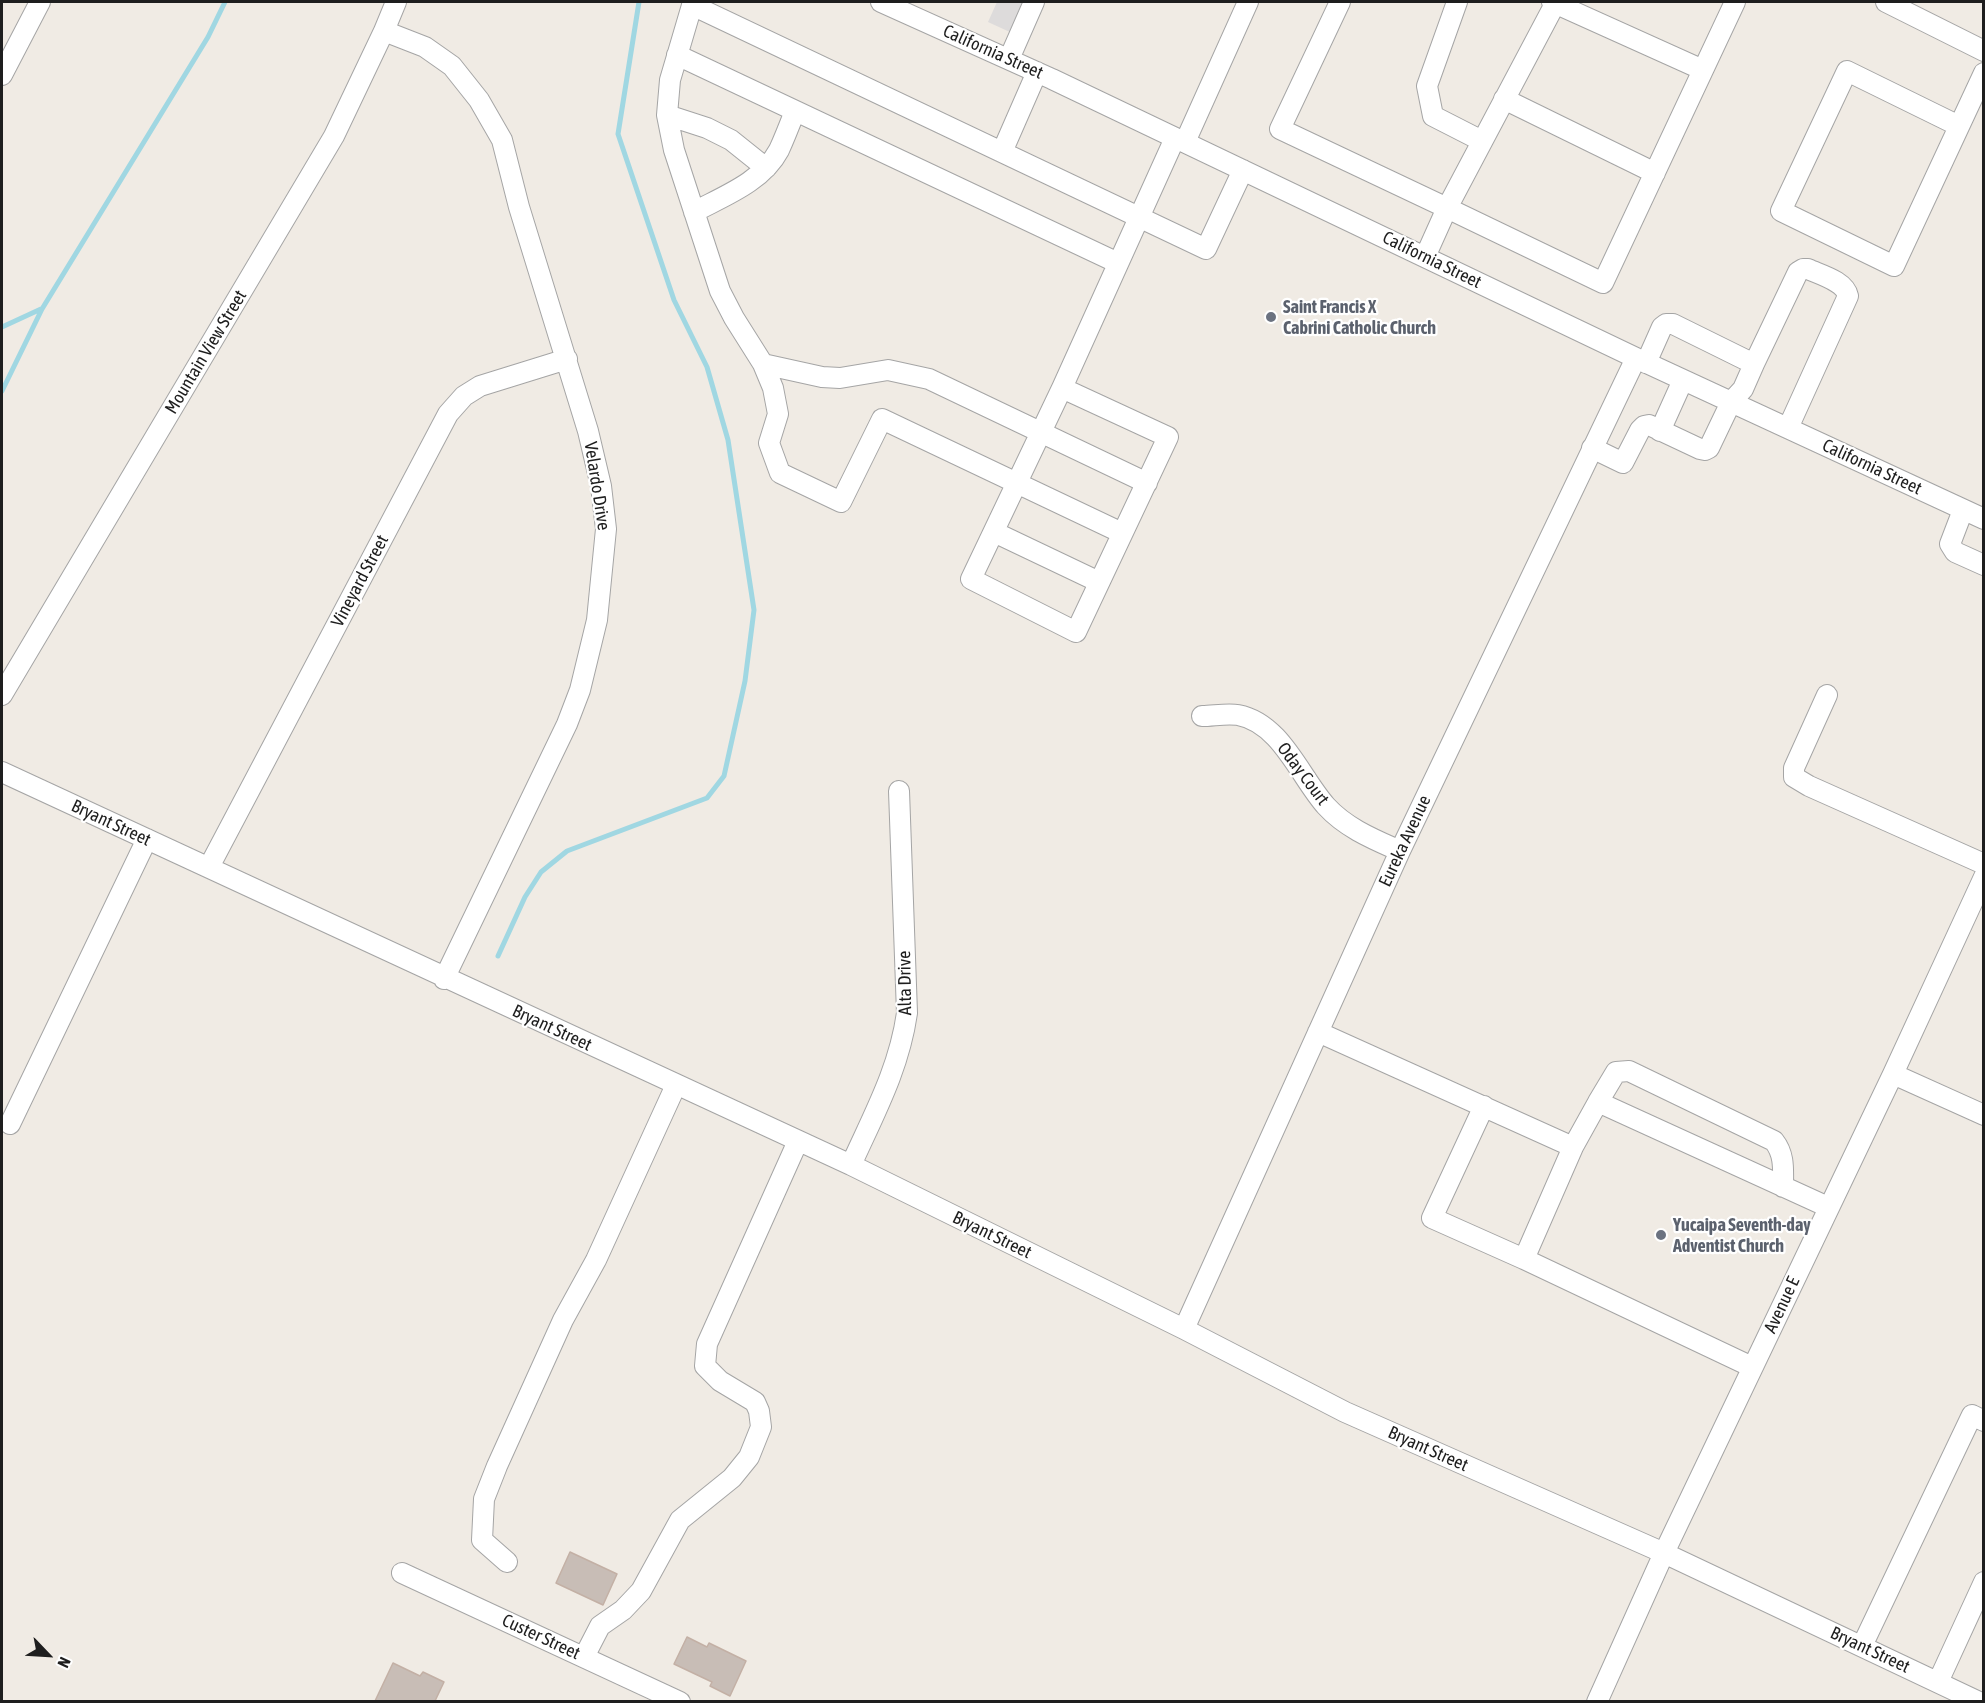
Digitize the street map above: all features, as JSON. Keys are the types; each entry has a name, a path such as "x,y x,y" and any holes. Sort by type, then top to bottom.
{"street":[{"path":"2,75 40,2"},
{"name":"Mountain View Street","path":"2,695 334,136 396,2"},
{"name":"California Street","path":"883,2 1038,72 1683,380 1983,519"},
{"path":"1003,57 1021,2"},
{"path":"1003,57 1034,2"},
{"path":"1062,388 1168,437 1076,632 971,579 1062,388 1139,217 1248,2"},
{"path":"1340,2 1280,129 1603,283 1735,2"},
{"path":"1457,2 1426,86 1433,116 1482,141"},
{"path":"1425,257 1447,208 1554,2 1703,70"},
{"path":"1886,2 1983,51"},
{"path":"1122,533 882,419 841,502 780,473 769,443 778,414 773,388 764,364 734,318 720,291 674,150 667,115 670,80 693,3 1206,249 1243,170"},
{"name":"Velardo Drive","path":"384,31 424,47 452,66 480,100 502,140 519,207 567,359 596,464 606,529 597,620 580,690 567,724 444,979"},
{"path":"677,55 1118,263"},
{"path":"1959,126 1847,71 1780,211 1894,266 1959,126 1983,74"},
{"path":"1002,152 1038,72"},
{"path":"1504,99 1655,173"},
{"path":"694,212 742,187 766,168 778,151 795,111"},
{"path":"667,115 707,128 731,141 766,168"},
{"path":"1592,448 1623,463 1644,426 1648,425 1705,450 1709,448 1731,402 1743,389 1798,272 1808,269 1842,285 1847,290 1848,296 1788,428"},
{"name":"Eureka Avenue","path":"1184,1329 1400,851 1592,448 1641,360 1662,327 1666,324 1673,324 1754,364"},
{"name":"Vineyard Street","path":"209,867 448,414 464,396 480,386 567,359"},
{"path":"764,364 822,377 840,378 888,370 929,379 1147,483"},
{"path":"1660,431 1683,380"},
{"path":"1963,510 1950,544 1955,552 1983,565"},
{"path":"994,532 1099,582"},
{"path":"1827,695 1794,768 1794,777 1809,786 1983,864"},
{"name":"Oday Court","path":"1202,716 1238,715 1264,728 1276,738 1297,764 1326,806 1363,835 1400,851"},
{"name":"Bryant Street","path":"2,772 444,979 850,1165 1184,1329 1345,1412 1664,1553 1979,1701"},
{"name":"Alta Drive","path":"850,1165 895,1068 903,1040 907,1013 899,791"},
{"path":"10,1124 147,839"},
{"name":"Avenue E","path":"1597,1701 1664,1553 1893,1074 1983,877"},
{"path":"1318,1032 1573,1148"},
{"path":"1533,1263 1573,1148 1616,1072 1629,1071 1774,1141 1783,1160 1783,1187"},
{"path":"1893,1074 1983,1115"},
{"path":"507,1562 482,1540 484,1499 563,1320 596,1260 676,1085"},
{"path":"1598,1102 1828,1207"},
{"path":"1484,1106 1432,1218 1533,1263 1752,1367"},
{"path":"584,1657 600,1626 622,1610 640,1591 680,1520 732,1478 749,1457 761,1427 759,1411 755,1402 720,1381 705,1366 707,1344 798,1141"},
{"path":"1862,1646 1972,1415 1983,1421"},
{"name":"Custer Street","path":"402,1573 584,1657 656,1696 680,1701"},
{"path":"1938,1682 1983,1582"}],"shaded area":[{"path":"997,2 1042,2 1025,39 988,22"}],"building":[{"path":"570,1552 617,1574 603,1605 556,1583"},
{"path":"687,1637 707,1647 709,1643 746,1661 730,1696 710,1686 712,1682 674,1664"},
{"path":"393,1663 420,1676 423,1672 444,1682 435,1701 375,1701"}],"waterway":[{"path":"2,391 42,309 208,37 225,2"},
{"path":"498,956 525,897 541,872 567,851 707,798 724,776 745,681 754,610 728,440 707,367 674,300 618,134 639,2"},
{"path":"2,327 41,309"}],"place":[{"name":"Saint Francis X Cabrini Catholic Church","path":"1271,317"},
{"name":"Yucaipa Seventh-day Adventist Church","path":"1661,1235"}]}
